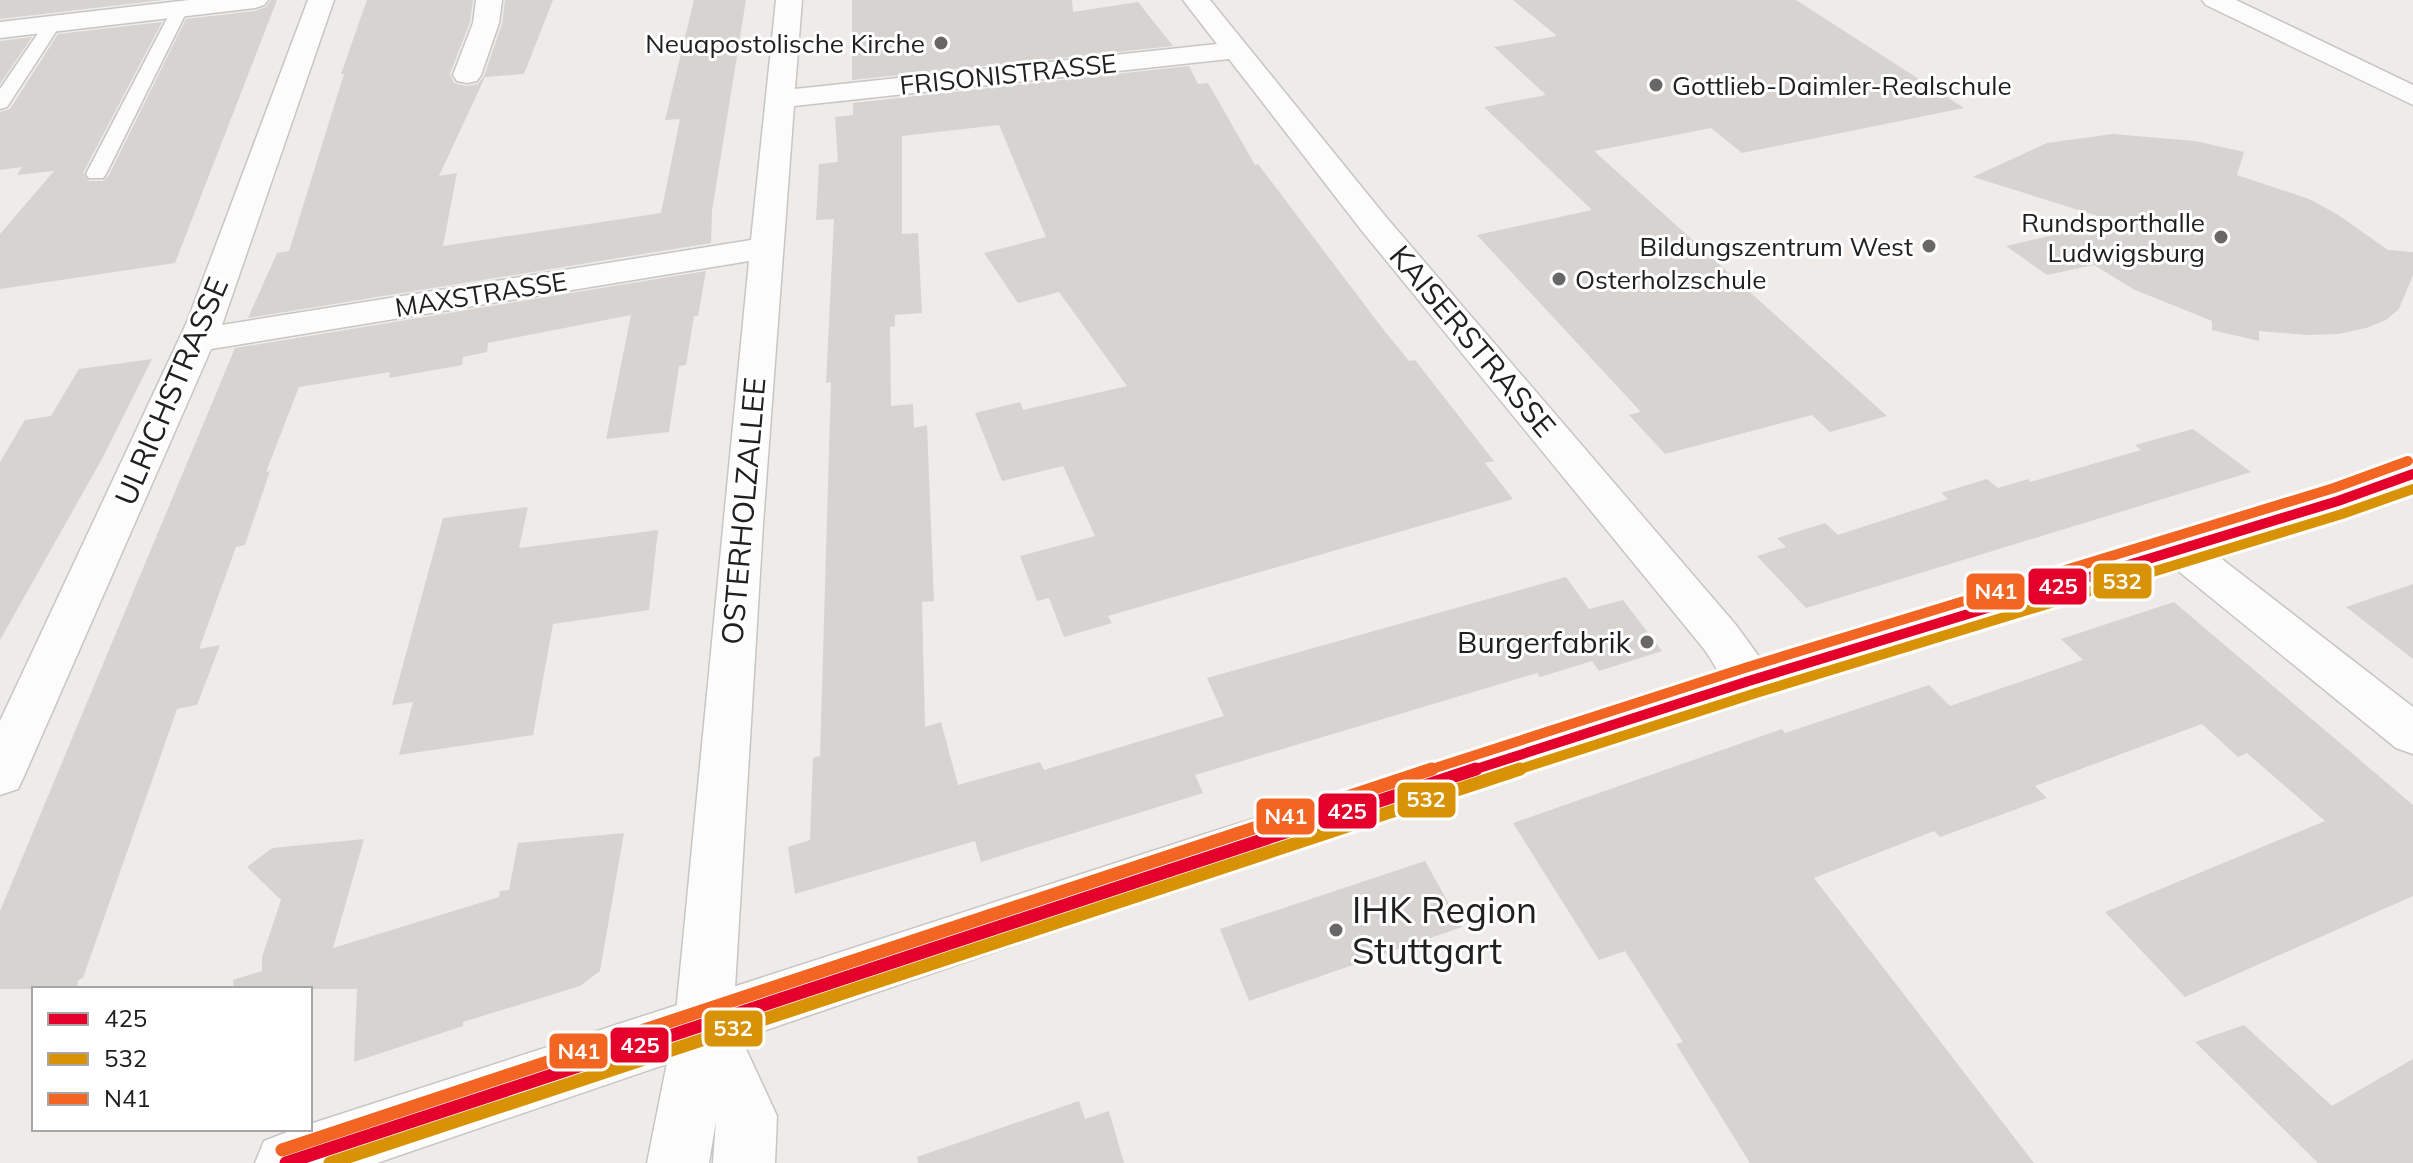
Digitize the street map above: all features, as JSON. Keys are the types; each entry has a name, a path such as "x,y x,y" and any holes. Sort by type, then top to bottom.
{"street":[{"path":"0,30 255,0"},
{"name":"ULRICHSTRASSE","path":"0,774 197,340 321,0"},
{"path":"467,75 486,23 489,0"},
{"name":"OSTERHOLZALLEE","path":"678,1163 704,1023 765,248 789,0"},
{"name":"KAISERSTRASSE","path":"1196,0 1374,224 1720,637 1752,680"},
{"path":"2215,0 2413,96"},
{"name":"FRISONISTRASSE","path":"779,99 1237,50"},
{"name":"MAXSTRASSE","path":"197,340 765,248"},
{"path":"286,1163 1752,680 2181,550 2413,474"},
{"path":"2181,550 2413,734"},
{"path":"704,1023 747,1116 744,1163"}],"lane":[{"path":"96,174 180,9"},
{"path":"0,103 53,24"}],"building":[{"path":"0,0 163,0 0,19"},
{"path":"271,0 277,0 175,263 0,289 0,234 54,171 17,175 22,167 0,170 0,112 10,109 58,34 162,22 83,173 89,181 103,181 109,175 186,19 255,11 266,7"},
{"path":"367,0 473,0 470,22 450,74 454,83 466,86 478,84 484,76 502,24 505,0 553,0 524,74 485,77 439,176 457,173 443,246 661,213 680,119 665,120 694,0 746,0 712,211 711,243 248,318 277,253 289,251 344,74 341,74"},
{"path":"852,0 1072,0 1073,12 1138,2 1173,46 852,80"},
{"path":"1513,0 1796,0 1964,108 1742,153 1711,128 1594,151 1887,416 1830,432 1812,415 1665,454 1629,415 1641,412 1477,235 1592,210 1484,107 1546,95 1494,47 1557,36"},
{"path":"32,37 0,84 0,41"},
{"path":"1189,66 1198,84 1208,83 1255,165 1258,164 1383,329 1409,361 1415,360 1494,461 1485,463 1513,499 1108,616 1112,623 1064,637 1049,598 1037,601 1020,556 1095,536 1063,466 1002,481 975,413 1020,402 1023,410 1127,386 1059,292 1018,303 984,253 1046,237 999,125 902,136 902,234 918,233 922,313 895,315 895,326 890,327 891,406 913,404 914,428 927,425 934,601 922,602 925,727 941,722 958,785 1040,762 1044,770 1224,716 1207,678 1566,577 1589,609 1623,600 1662,651 1599,671 1592,661 1540,677 1537,673 1195,775 1203,793 981,862 975,841 795,894 788,847 810,840 813,758 820,756 831,382 826,383 834,219 816,220 819,164 838,162 835,117 853,115 853,103"},
{"name":"Rundsporthalle Ludwigsburg","path":"2113,134 2195,141 2244,152 2237,175 2309,199 2337,214 2388,250 2413,252 2413,275 2399,309 2386,320 2366,328 2338,334 2307,335 2259,331 2259,341 2212,330 2212,321 2133,289 2094,265 2047,275 2006,246 2114,221 1973,177 2047,143"},
{"path":"706,271 686,365 679,366 669,432 606,439 631,315 488,343 487,352 463,357 462,365 389,378 390,372 299,387 266,472 270,471 245,545 236,547 199,649 220,645 197,705 177,709 83,978 78,980 77,987 0,989 0,911 235,348"},
{"path":"152,359 103,457 0,640 0,462 25,420 51,416 79,369"},
{"path":"2193,429 2251,472 1806,608 1757,556 1786,547 1777,538 1825,523 1838,535 1948,499 1941,493 1987,479 1998,488 2028,479 2030,482 2141,450 2135,445"},
{"path":"528,507 519,548 658,530 649,610 553,624 533,735 399,755 413,702 392,705 443,518"},
{"path":"2413,584 2413,659 2346,607"},
{"path":"2174,602 2413,805 2413,896 2185,997 2105,912 2325,821 2247,753 2238,757 2202,724 2035,786 2047,798 1940,837 1934,831 1814,878 2034,1163 1750,1163 1676,1044 1683,1042 1625,951 1599,960 1513,823 1782,729 1785,733 1929,685 1950,706 2083,660 2061,639"},
{"path":"624,833 600,971 580,986 463,1022 463,1026 354,1062 357,989 234,987 233,980 262,971 262,957 281,900 247,867 272,848 364,839 333,948 499,897 500,891 509,890 518,843"},
{"name":"IHK Region Stuttgart","path":"1425,861 1462,927 1249,1001 1220,929"},
{"path":"2244,1025 2332,1106 2413,1059 2413,1163 2318,1163 2195,1042"},
{"path":"1079,1101 1085,1119 1109,1111 1124,1163 918,1163 917,1157"}],"transit line":[{"name":"N41","path":"282,1150 1198,845 1748,667 2334,488 2408,461"},
{"name":"425","path":"286,1163 1202,858 1752,680 2338,501 2413,474"},
{"name":"532","path":"330,1163 1206,871 1756,693 2342,514 2413,489"}],"place":[{"name":"Neuapostolische Kirche","path":"941,43"},
{"name":"Gottlieb-Daimler-Realschule","path":"1656,85"},
{"name":"Rundsporthalle Ludwigsburg","path":"2221,237"},
{"name":"Bildungszentrum West","path":"1929,246"},
{"name":"Osterholzschule","path":"1559,279"},
{"name":"Burgerfabrik","path":"1647,642"},
{"name":"IHK Region Stuttgart","path":"1336,930"}]}
